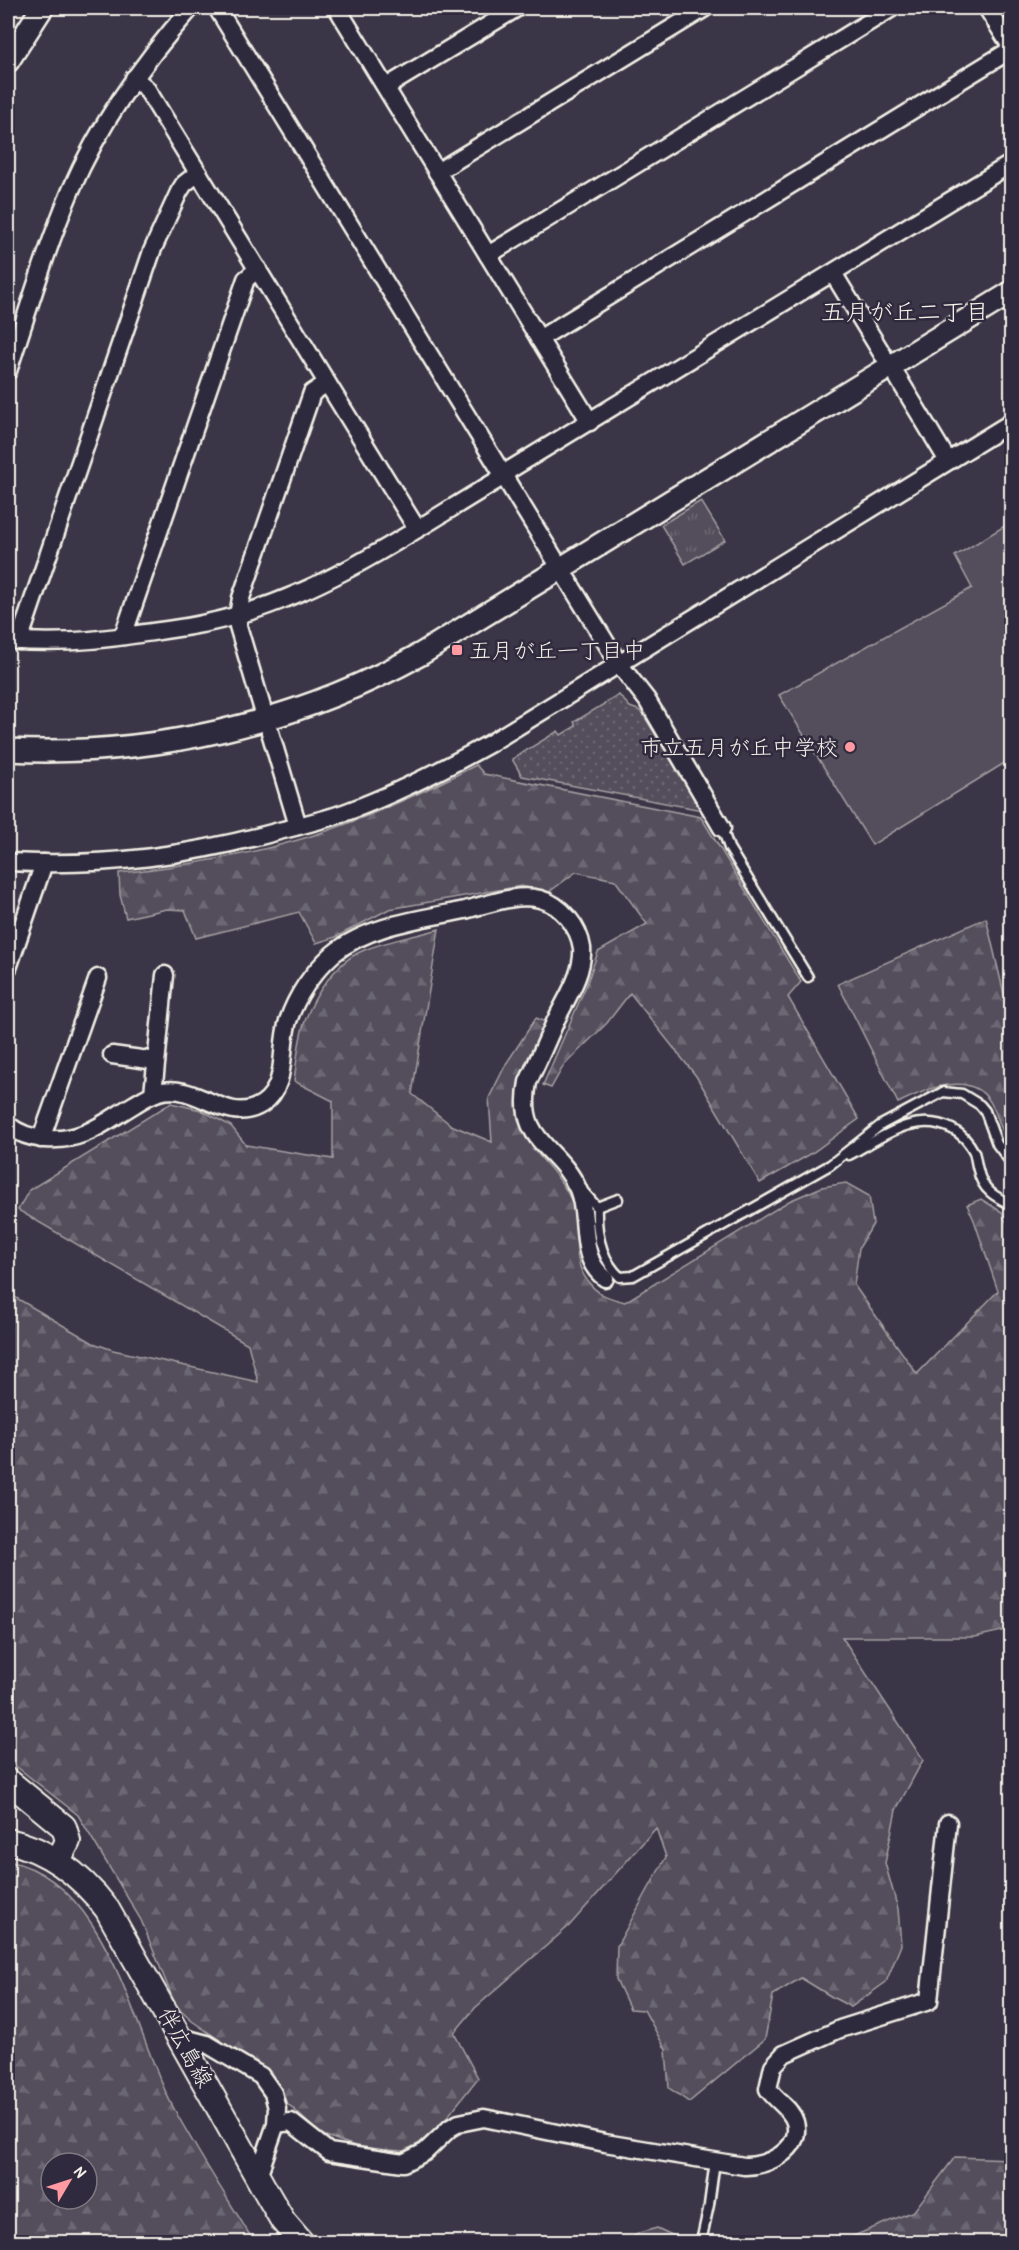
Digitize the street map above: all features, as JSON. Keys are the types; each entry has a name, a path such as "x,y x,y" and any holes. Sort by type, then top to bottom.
{"main road":[{"path":"8,1781 64,1827 68,1841 58,1861"},
{"name":"伴広島線","path":"8,1841 30,1847 58,1861 82,1879 108,1909 283,2220 301,2242"}],"street":[{"path":"8,61 42,8"},
{"path":"8,371 71,190 95,142 134,78 169,32 191,8"},
{"path":"217,8 619,664 647,700 722,828"},
{"path":"337,8 590,422"},
{"path":"386,87 517,8"},
{"path":"437,172 705,8"},
{"path":"488,255 892,8"},
{"path":"539,339 1011,48 987,8"},
{"path":"134,78 146,88 417,529"},
{"path":"198,173 179,192 153,251 13,640 71,641 179,628 238,615 341,573 417,529 1011,163"},
{"path":"123,636 246,279 258,269"},
{"path":"833,273 883,355"},
{"path":"8,750 82,751 151,744 211,734 271,718 346,691 384,674 561,569 1011,292"},
{"path":"898,378 948,461"},
{"path":"262,707 238,626 241,598 312,393 327,383"},
{"path":"8,862 110,862 174,855 225,845 348,811 444,769 489,744 1011,422"},
{"path":"270,732 298,826"},
{"path":"8,968 44,863"},
{"path":"8,1125 14,1130 40,1139 70,1139 84,1135 153,1094 170,1090 183,1090 221,1107 240,1112 258,1106 274,1093 279,1084 286,1029 301,992 340,949 364,936 398,925 518,898 544,900 562,911 575,927 582,950 578,973 528,1082 525,1098 528,1122 535,1136 574,1181 582,1203 590,1262 596,1272 605,1278"},
{"path":"153,1094 165,975"},
{"path":"40,1139 98,978"},
{"path":"112,1055 156,1060"},
{"path":"276,2124 291,2122 329,2152 403,2163 425,2152 450,2128 459,2123 484,2118 605,2143 744,2166 758,2165 778,2157 792,2145 795,2136 795,2122 786,2108 768,2089 770,2074 779,2058 840,2029 929,2001 948,1823"},
{"path":"180,2037 207,2044 261,2076 273,2093 278,2108 276,2124 258,2176"}],"lane":[{"path":"722,828 729,848 808,977"},
{"path":"830,1165 881,1125 935,1095 950,1091 969,1096 985,1110 997,1144 1011,1164"},
{"path":"574,1181 597,1207 596,1230 612,1270 620,1277 633,1276 830,1165 910,1123 934,1122 954,1130 967,1140 974,1153 982,1185 993,1196 1011,1205"},
{"path":"597,1207 618,1199"},
{"path":"701,2242 710,2205 715,2161"}],"green space":[{"path":"701,501 725,540 685,564 661,525"},
{"path":"1011,522 1011,759 872,845 779,695 972,588 955,556"},
{"path":"619,695 630,707 641,711 702,810 522,776 512,759 558,731 561,735 576,726 574,722"},
{"path":"476,765 484,774 701,817 801,982 788,997 859,1119 812,1153 760,1183 696,1076 630,993 607,1023 564,1065 551,1088 543,1085 586,986 598,952 647,924 615,880 576,872 549,892 521,886 389,909 336,937 316,943 299,912 196,938 185,910 167,909 126,918 120,895 119,873 214,860 308,837 394,805"},
{"path":"986,918 1004,994 1011,1000 1011,1144 1002,1131 993,1107 985,1095 974,1088 962,1084 949,1085 922,1092 898,1103 838,984"},
{"path":"439,929 412,1094 451,1125 492,1142 489,1098 506,1064 536,1018 546,1022 522,1071 517,1103 519,1119 530,1144 556,1176 571,1200 576,1220 578,1261 591,1285 604,1295 625,1302 789,1201 822,1187 846,1183 869,1196 873,1224 859,1248 854,1285 917,1374 998,1291 967,1205 981,1199 1002,1212 1012,1235 1011,1629 975,1637 842,1637 923,1760 896,1810 885,1863 898,1909 901,1945 886,1982 851,2007 801,1978 773,1995 765,2039 689,2102 669,2088 666,2050 644,2010 630,2009 616,1979 617,1946 666,1857 656,1828 569,1926 475,2008 454,2033 478,2078 441,2125 418,2144 403,2151 361,2148 320,2134 286,2102 281,2089 270,2075 181,2011 173,1999 141,1920 78,1815 8,1760 8,1293 93,1343 113,1350 258,1382 248,1344 18,1210 29,1190 171,1103 201,1110 231,1126 246,1145 333,1159 333,1101 294,1081 301,1036 309,1010 329,978 356,954 385,943"},
{"path":"8,1861 42,1874 70,1896 93,1926 129,1999 172,2105 254,2242 8,2242"},
{"path":"955,2157 1011,2159 1011,2242 848,2242 851,2237 914,2211"},
{"path":"657,2228 687,2242 626,2242 639,2233"}],"place":[{"name":"五月が丘一丁目中","path":"457,650"},
{"name":"市立五月が丘中学校","path":"850,747"}],"district":[{"name":"五月が丘二丁目","path":"905,311"}]}
